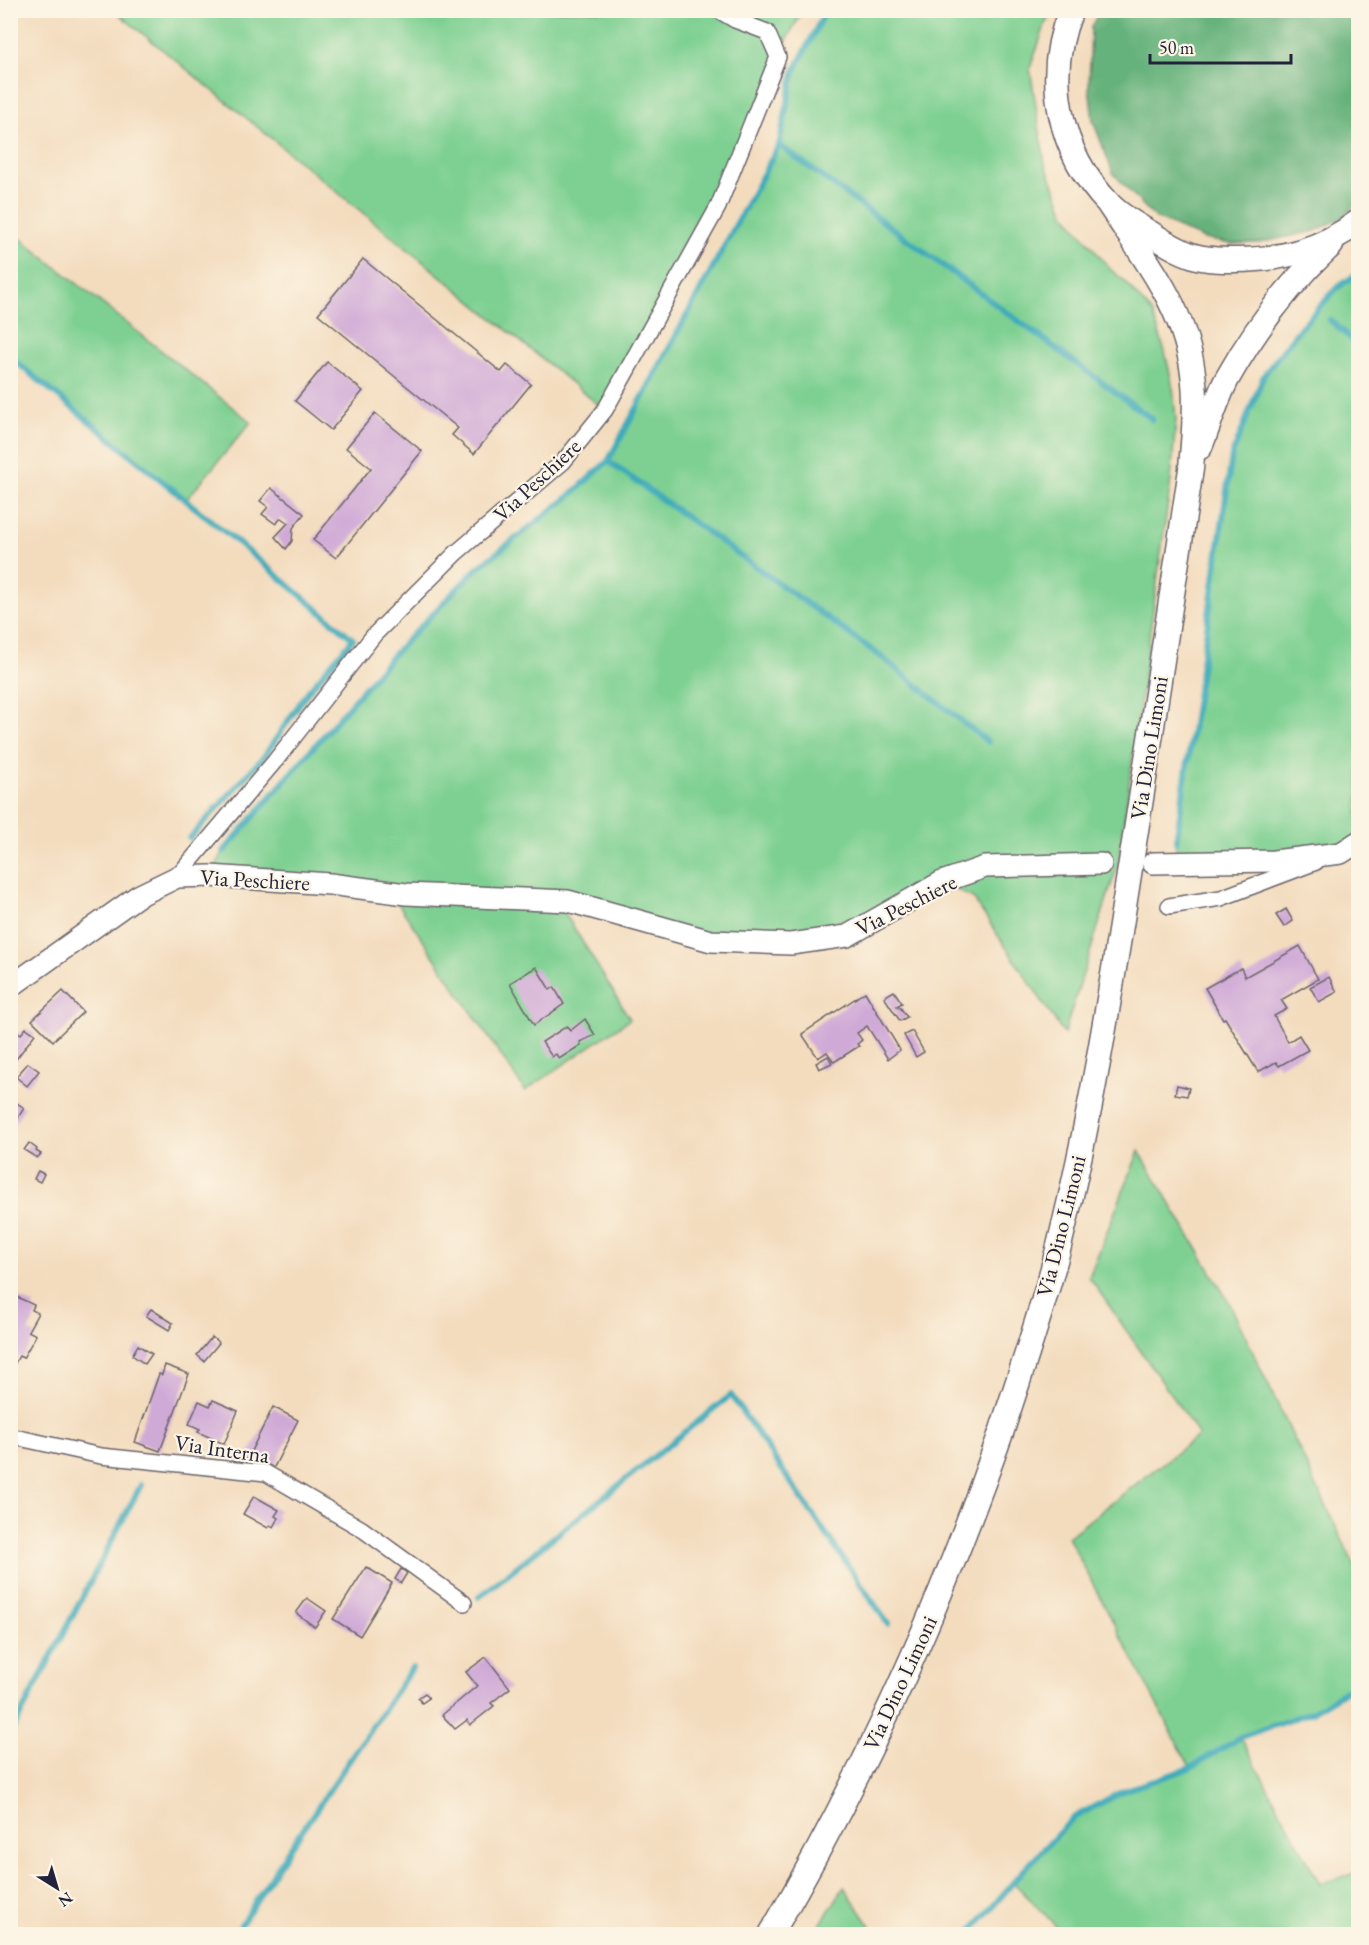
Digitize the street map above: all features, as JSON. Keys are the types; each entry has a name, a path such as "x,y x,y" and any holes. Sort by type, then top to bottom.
{"main road":[{"path":"1071,10 1058,60 1057,96 1064,129 1072,152 1091,183 1110,206 1166,289 1181,322 1194,381 1191,469"},
{"path":"1110,206 1173,247 1196,257 1218,260 1286,256 1312,249 1351,228"},
{"path":"1191,469 1226,381 1253,335 1304,270 1351,228"},
{"name":"Via Dino Limoni","path":"771,1935 819,1850 884,1722 955,1561 1014,1393 1058,1250 1096,1073 1121,928 1191,469"}],"street":[{"name":"Via Peschiere","path":"10,987 138,896 177,877 275,760 374,635 456,553 563,462 605,410 718,207 778,57 767,32 735,20 718,10"},
{"path":"1153,863 1274,861 1350,847"},
{"path":"1169,906 1221,898 1350,847"},
{"name":"Via Peschiere","path":"177,877 210,876 330,884 406,894 568,901 711,942 791,944 847,936 942,882 985,867 1101,864"},
{"name":"Via Interna","path":"10,1436 101,1456 266,1473 362,1529 464,1603"}],"green space":[{"path":"1100,10 1358,11 1358,202 1342,218 1315,231 1259,243 1231,244 1204,239 1154,217 1113,173 1093,121 1089,87 1091,27"},
{"path":"115,11 802,11 778,57 718,207 605,410"},
{"path":"826,11 1050,11 1030,68 1045,164 1066,215 1110,269 1153,314 1173,387 1176,419 1171,480 1118,864 1064,1034 973,898 942,882 847,936 711,941 558,902 630,1019 525,1091 391,893 210,876 224,851 393,655 475,570 572,494 608,461 779,145 794,72"},
{"path":"11,231 251,422 186,500 11,357"},
{"path":"1358,273 1358,842 1175,863 1176,842 1232,455 1264,375 1300,328 1337,288"},
{"path":"1139,1151 1229,1302 1358,1573 1358,1683 1312,1712 1241,1738 1320,1884 1358,1872 1358,1934 1064,1934 1013,1882 1073,1818 1123,1791 1190,1767 1068,1537 1199,1435 1089,1277"},
{"path":"844,1887 876,1934 814,1934"}],"building":[{"path":"363,259 501,372 507,365 531,384 474,454 452,435 458,428 318,314"},
{"path":"327,362 363,391 331,430 295,401"},
{"path":"375,413 422,451 336,558 313,540 371,468 346,448"},
{"path":"271,488 304,514 293,528 292,541 286,549 275,537 288,523 281,518 276,524 262,514 268,507 260,501"},
{"path":"1286,909 1293,921 1284,927 1276,915"},
{"path":"1300,946 1318,979 1281,1000 1287,1009 1274,1016 1288,1042 1299,1035 1308,1050 1279,1066 1276,1062 1258,1072 1205,988 1241,968 1245,977"},
{"path":"536,967 550,990 554,987 564,1004 534,1025 510,983"},
{"path":"1329,977 1337,992 1319,1002 1310,987"},
{"path":"63,991 83,1012 53,1041 32,1020"},
{"path":"894,991 902,1003 897,1006 907,1017 900,1021 884,997"},
{"path":"865,992 900,1050 888,1059 867,1026 857,1033 862,1040 857,1044 859,1046 834,1062 827,1052 818,1058 802,1034"},
{"path":"585,1019 595,1035 580,1042 581,1045 559,1059 556,1054 552,1057 542,1042 567,1026 570,1031"},
{"path":"10,1026 21,1034 26,1028 35,1034 14,1062 10,1060"},
{"path":"912,1031 924,1052 916,1057 904,1035"},
{"path":"828,1056 832,1063 819,1069 816,1063"},
{"path":"28,1063 39,1071 27,1086 16,1077"},
{"path":"1177,1085 1189,1088 1187,1096 1175,1094"},
{"path":"10,1098 24,1108 10,1131"},
{"path":"29,1143 41,1154 37,1158 24,1150"},
{"path":"38,1171 44,1174 40,1182 34,1179"},
{"path":"13,1295 34,1305 32,1310 38,1313 28,1331 36,1335 23,1358 19,1356 10,1372 10,1299"},
{"path":"151,1309 173,1323 169,1330 146,1316"},
{"path":"212,1337 219,1343 204,1361 197,1355"},
{"path":"138,1345 152,1354 145,1364 132,1355"},
{"path":"165,1365 189,1374 160,1451 135,1442 159,1374 162,1375"},
{"path":"213,1400 238,1411 224,1444 198,1432 200,1429 189,1424 199,1401 210,1406"},
{"path":"273,1407 298,1420 271,1473 244,1465"},
{"path":"254,1496 279,1510 273,1527 270,1525 268,1528 243,1514"},
{"path":"366,1567 392,1583 360,1636 333,1619"},
{"path":"401,1569 407,1573 401,1583 395,1579"},
{"path":"307,1598 326,1611 315,1627 296,1613"},
{"path":"486,1657 510,1688 491,1703 494,1706 470,1725 467,1720 455,1729 442,1715 477,1686 466,1672"},
{"path":"425,1693 429,1698 422,1703 418,1698"}],"waterway":[{"path":"224,851 393,655 475,570 572,494 608,461 779,145 794,72 826,10"},
{"path":"779,145 1152,419"},
{"path":"1176,842 1232,455 1264,375 1300,328 1337,288 1358,273"},
{"path":"1330,320 1358,345"},
{"path":"10,357 353,639 309,690 265,755 190,838"},
{"path":"608,461 879,655 988,742"},
{"path":"479,1597 731,1395 888,1624"},
{"path":"10,1735 141,1485"},
{"path":"235,1934 280,1863 412,1668"},
{"path":"969,1934 1023,1871 1073,1818 1123,1791 1190,1768 1241,1737 1312,1712 1358,1683"}]}
